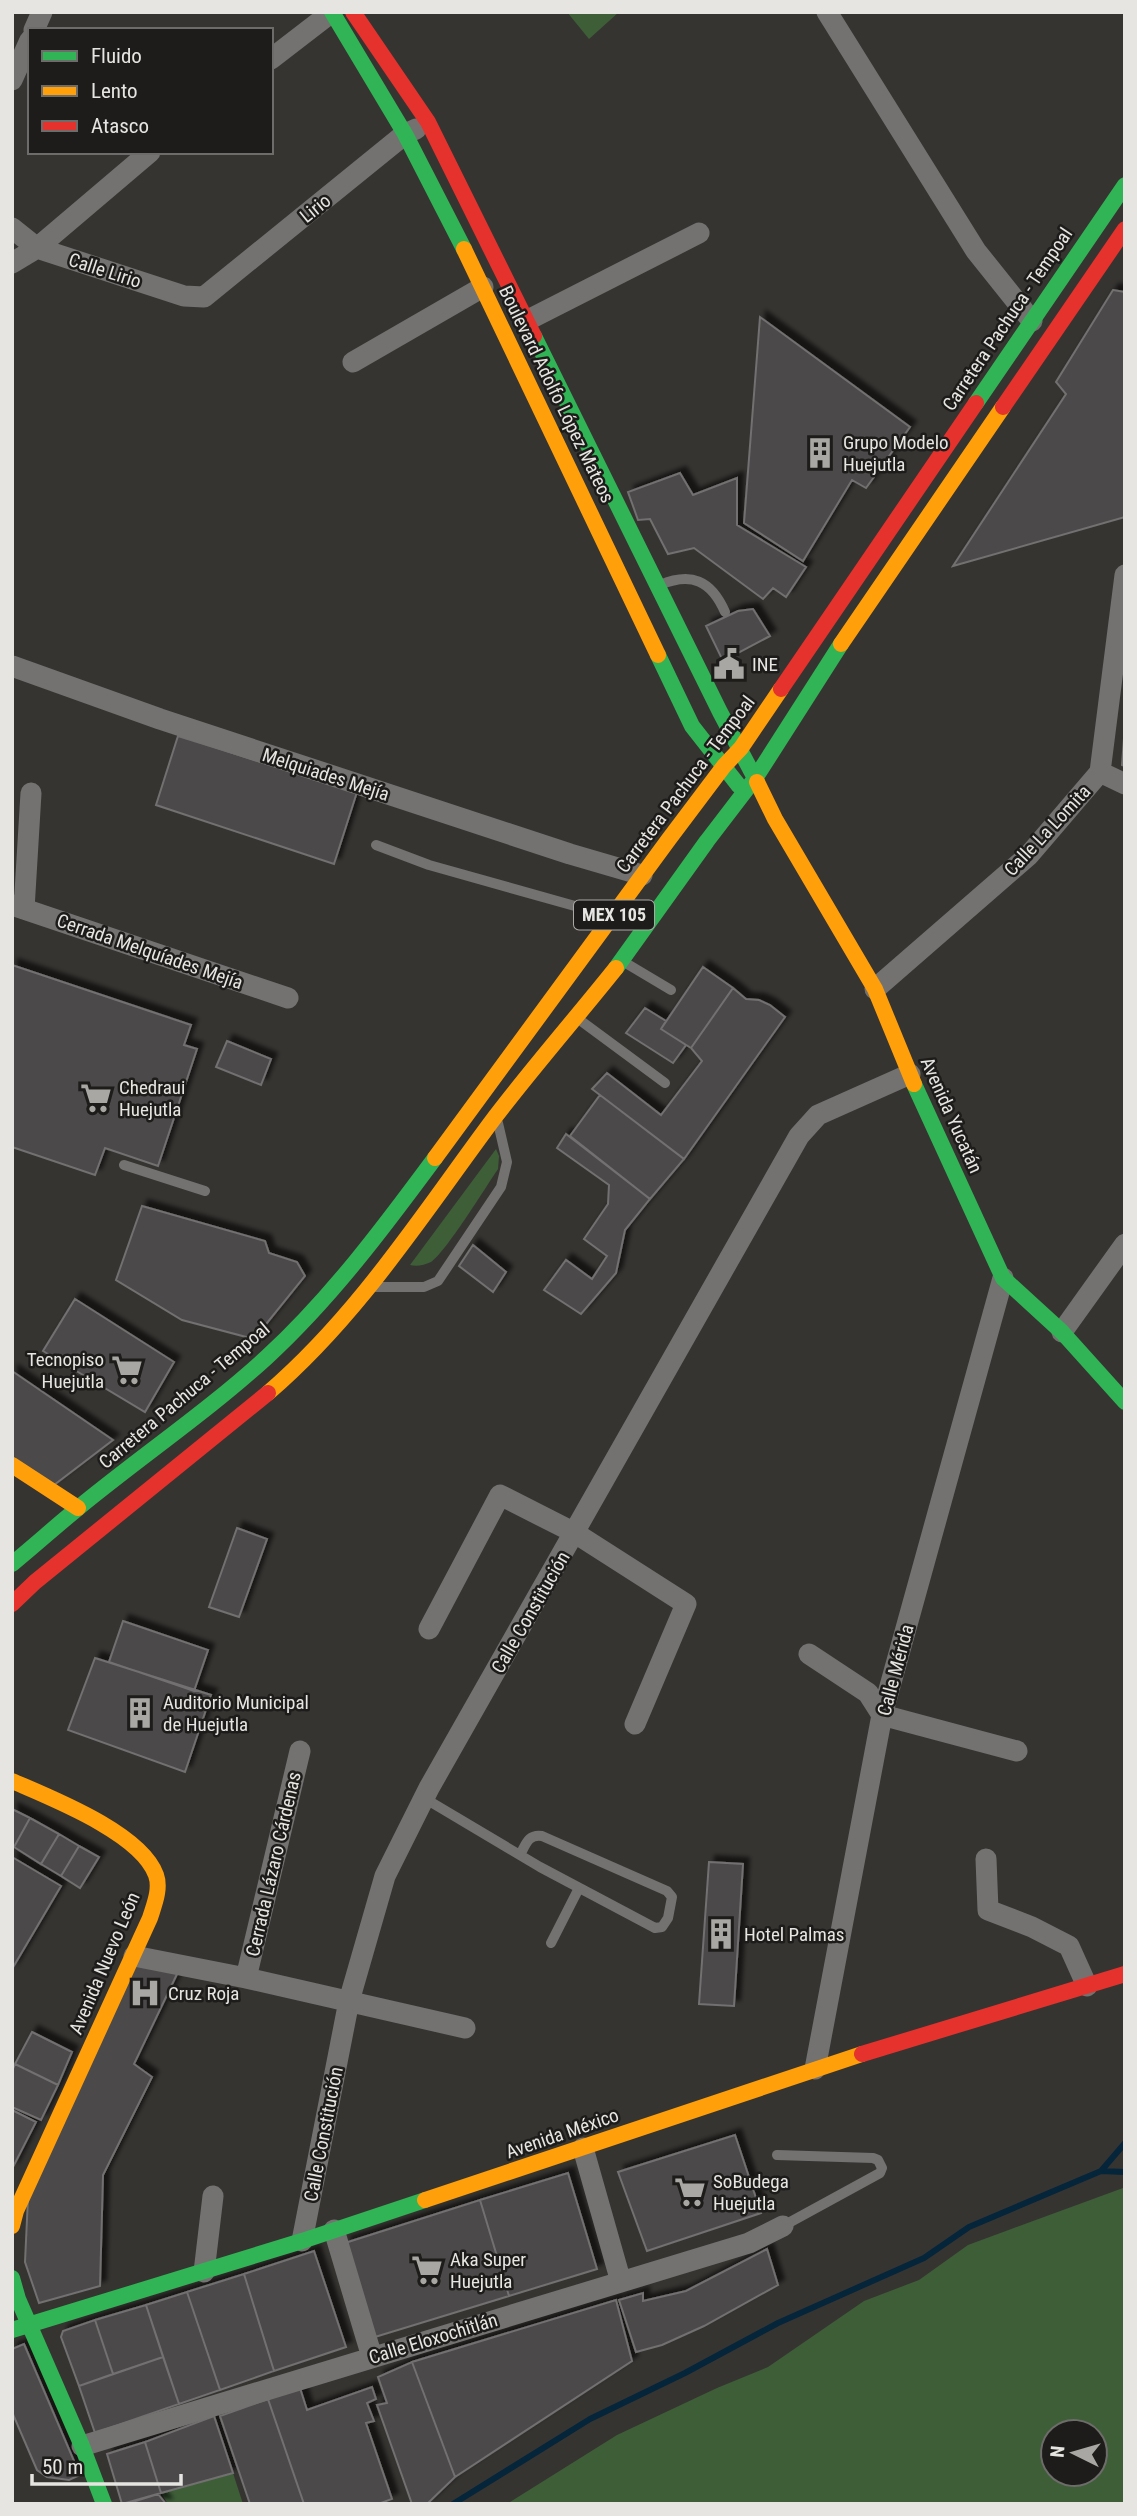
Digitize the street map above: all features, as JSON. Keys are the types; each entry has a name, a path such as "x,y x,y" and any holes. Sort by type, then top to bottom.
{"street":[{"path":"35,28 42,12"},
{"path":"273,57 332,12"},
{"name":"Boulevard Adolfo López Mateos","path":"332,12 405,134 482,287 692,726 743,792"},
{"name":"Boulevard Adolfo López Mateos","path":"353,12 428,122 720,712 756,777"},
{"path":"827,12 975,251 1032,321"},
{"path":"12,80 28,44"},
{"name":"Lirio","path":"204,297 405,134 428,122"},
{"path":"12,264 37,248 148,154"},
{"name":"Carretera Pachuca - Tempoal","path":"12,1604 35,1582 288,1376 336,1327 351,1287 375,1238 602,933 642,875 724,766 741,748 1125,185"},
{"name":"Calle Lirio","path":"12,228 37,248 184,296 204,297"},
{"name":"Carretera Pachuca - Tempoal","path":"12,1564 78,1508 189,1424 267,1357 309,1316 351,1287 496,1116 625,957 756,777 841,644 1125,229"},
{"path":"526,321 699,233"},
{"path":"353,362 482,287"},
{"path":"897,518 917,533"},
{"name":"Calle La Lomita","path":"875,989 1029,855 1100,772 1119,664 1125,575"},
{"path":"626,589 655,581"},
{"name":"Melquiades Mejía","path":"12,666 160,719 570,854 642,875"},
{"path":"1100,772 1125,785"},
{"name":"Avenida Yucatán","path":"756,777 775,819 875,989 910,1074 1003,1278 1062,1332 1125,1402"},
{"name":"Avenida Yucatán","path":"743,792 775,819"},
{"path":"18,907 32,793"},
{"name":"Cerrada Melquíades Mejía","path":"18,907 288,998"},
{"path":"602,933 625,957"},
{"name":"Calle Constitución","path":"302,2241 349,2001 385,1876 424,1798 799,1136 818,1115 910,1074"},
{"path":"1062,1332 1125,1244"},
{"name":"Calle Mérida","path":"814,2069 882,1715 1003,1278"},
{"path":"12,1465 78,1508"},
{"path":"429,1629 500,1495 575,1534 686,1604 635,1724"},
{"path":"809,1654 868,1693 882,1715 1017,1751"},
{"name":"Cerrada Lázaro Cárdenas","path":"246,1978 300,1751"},
{"name":"Avenida Nuevo León","path":"12,1781 62,1804 127,1840 150,1863 156,1875 158,1890 134,1956 16,2211 12,2226"},
{"path":"986,1858 988,1910 1032,1927 1069,1946 1087,1986"},
{"path":"134,1956 246,1978 465,2028"},
{"name":"Avenida México","path":"12,2330 302,2241 814,2069 1125,1974"},
{"path":"583,2148 621,2282"},
{"path":"204,2272 212,2196"},
{"name":"Calle Eloxochitlán","path":"82,2446 749,2243 783,2226"},
{"path":"334,2230 372,2357"},
{"path":"12,2278 18,2299 103,2500"}],"lane":[{"path":"655,581 678,578 695,580 710,589 721,602 725,612"},
{"path":"376,845 429,865 613,916"},
{"path":"625,957 671,990"},
{"path":"575,1017 665,1083"},
{"path":"351,1287 424,1287 438,1281 501,1187 507,1162 496,1116 479,1097"},
{"path":"124,1165 205,1191"},
{"path":"424,1798 520,1855 655,1928 662,1927 668,1918 673,1898 667,1891 542,1836 529,1838 520,1855"},
{"path":"551,1943 579,1888"},
{"path":"777,2155 873,2158 878,2160 882,2168 880,2173 783,2226"}],"green space":[{"path":"567,12 619,12 589,39"},
{"path":"496,1149 499,1156 498,1169 446,1246 431,1262 410,1265"},
{"path":"1123,2188 1125,2504 507,2504 617,2435 768,2367 864,2301 919,2280 968,2245"},
{"path":"233,2473 243,2504 168,2504 161,2493"}],"building":[{"path":"1113,290 1125,292 1125,517 953,566 1066,394 1056,382"},
{"name":"Grupo Modelo Huejutla","path":"760,317 910,427 866,488 852,480 803,561 744,523"},
{"path":"680,473 693,495 737,478 737,525 806,567 786,597 773,588 763,599 694,548 668,554 650,519 638,520 628,492"},
{"path":"753,609 770,636 723,661 706,626 738,611"},
{"path":"1125,725 1125,766 1122,765"},
{"path":"178,736 357,792 334,864 156,805"},
{"name":"Chedraui Huejutla","path":"12,965 191,1025 184,1045 197,1049 158,1166 105,1148 95,1175 12,1147"},
{"path":"703,967 733,988 691,1048 661,1029"},
{"path":"733,988 746,999 759,1000 770,1005 785,1017 684,1159 592,1089 607,1073 661,1115 702,1061 691,1048"},
{"path":"645,1008 666,1021 661,1029 686,1045 673,1063 626,1033"},
{"path":"227,1041 271,1059 261,1085 216,1067"},
{"path":"600,1095 684,1159 650,1199 570,1136"},
{"path":"566,1134 650,1199 625,1230 616,1273 581,1314 544,1290 566,1260 592,1279 607,1256 584,1239 608,1204 609,1185 557,1148"},
{"path":"142,1206 265,1241 269,1253 297,1262 305,1276 254,1339 182,1320 116,1280"},
{"path":"473,1245 506,1272 493,1292 459,1266"},
{"path":"75,1299 174,1362 145,1412 43,1351"},
{"path":"12,1371 113,1440 54,1485 12,1457"},
{"path":"237,1528 267,1539 239,1617 209,1607"},
{"path":"123,1621 208,1650 194,1691 109,1662"},
{"name":"Auditorio Municipal de Huejutla","path":"95,1658 211,1695 185,1772 68,1730"},
{"path":"12,1809 30,1818 14,1847 12,1846"},
{"path":"30,1818 59,1834 41,1864 14,1847"},
{"path":"59,1834 79,1846 61,1876 41,1864"},
{"path":"79,1846 99,1857 80,1888 61,1876"},
{"path":"12,1857 61,1886 12,1969"},
{"name":"Hotel Palmas","path":"709,1862 743,1864 734,2006 699,2004"},
{"path":"138,1959 178,1972 134,2064 152,2077 103,2175 100,2286 39,2303 25,2262 28,2198"},
{"path":"32,2032 72,2052 58,2085 15,2064"},
{"path":"15,2064 58,2085 41,2120 12,2107 12,2071"},
{"path":"12,2110 36,2122 12,2169"},
{"name":"SoBudega Huejutla","path":"735,2135 761,2213 647,2251 618,2172"},
{"path":"568,2173 597,2269 509,2296 480,2200"},
{"name":"Aka Super Huejutla","path":"480,2200 509,2296 375,2337 345,2243"},
{"path":"767,2249 778,2285 704,2326 662,2345 636,2352 619,2300 643,2293 643,2301 686,2291"},
{"path":"314,2251 346,2347 274,2371 244,2274"},
{"path":"244,2274 274,2371 220,2390 187,2292"},
{"path":"187,2292 220,2390 179,2404 146,2305"},
{"path":"616,2300 632,2361 455,2477 412,2362"},
{"path":"146,2305 163,2357 113,2374 95,2320"},
{"path":"95,2320 113,2374 79,2386 61,2337 63,2331"},
{"path":"24,2344 80,2475 69,2480 47,2477 37,2470 12,2412 12,2349"},
{"path":"163,2357 179,2404 95,2433 79,2386"},
{"path":"412,2362 455,2477 427,2504 412,2504 377,2405 387,2403 378,2377"},
{"path":"372,2387 376,2399 367,2403 374,2421 366,2423 392,2499 378,2504 304,2504 268,2399 300,2388 307,2410"},
{"path":"268,2399 304,2504 250,2504 220,2416"},
{"path":"214,2416 233,2473 161,2493 145,2442"},
{"path":"145,2442 161,2493 122,2504 107,2454"},
{"path":"158,2494 166,2504 126,2504"}],"waterway":[{"path":"453,2504 590,2419 685,2373 778,2323 924,2258 969,2227 1101,2171 1125,2143"},
{"path":"1101,2171 1125,2172"}],"traffic: fast":[{"path":"332,12 405,134 464,249"},
{"path":"976,403 1125,185"},
{"path":"534,336 757,782"},
{"path":"616,968 756,777 841,644"},
{"path":"658,655 692,726 739,786"},
{"path":"914,1084 1003,1278 1062,1332 1125,1402"},
{"path":"12,1564 77,1509 221,1397 291,1334 376,1236 435,1158"},
{"path":"12,2330 302,2241 425,2200"},
{"path":"12,2278 18,2299 82,2446 104,2504"}],"traffic: slow":[{"path":"464,249 658,655"},
{"path":"841,644 1003,407"},
{"path":"435,1158 669,839 724,766 741,748 781,689"},
{"path":"757,782 775,819 875,989 914,1084"},
{"path":"268,1393 301,1363 361,1296 495,1117 616,968"},
{"path":"12,1465 78,1508"},
{"path":"12,1781 71,1807 114,1831 147,1860 156,1875 158,1886 150,1918 16,2211 12,2226"},
{"path":"425,2200 862,2054"}],"traffic: jam":[{"path":"353,12 428,122 534,336"},
{"path":"1003,407 1125,229"},
{"path":"781,689 976,403"},
{"path":"12,1604 35,1582 268,1393"},
{"path":"862,2054 1125,1974"}],"place":[{"name":"Grupo Modelo Huejutla","path":"820,453"},
{"name":"INE","path":"729,664"},
{"name":"Chedraui Huejutla","path":"96,1098"},
{"name":"Tecnopiso Huejutla","path":"127,1370"},
{"name":"Auditorio Municipal de Huejutla","path":"140,1713"},
{"name":"Hotel Palmas","path":"721,1934"},
{"name":"Cruz Roja","path":"145,1993"},
{"name":"SoBudega Huejutla","path":"690,2192"},
{"name":"Aka Super Huejutla","path":"427,2270"}]}
